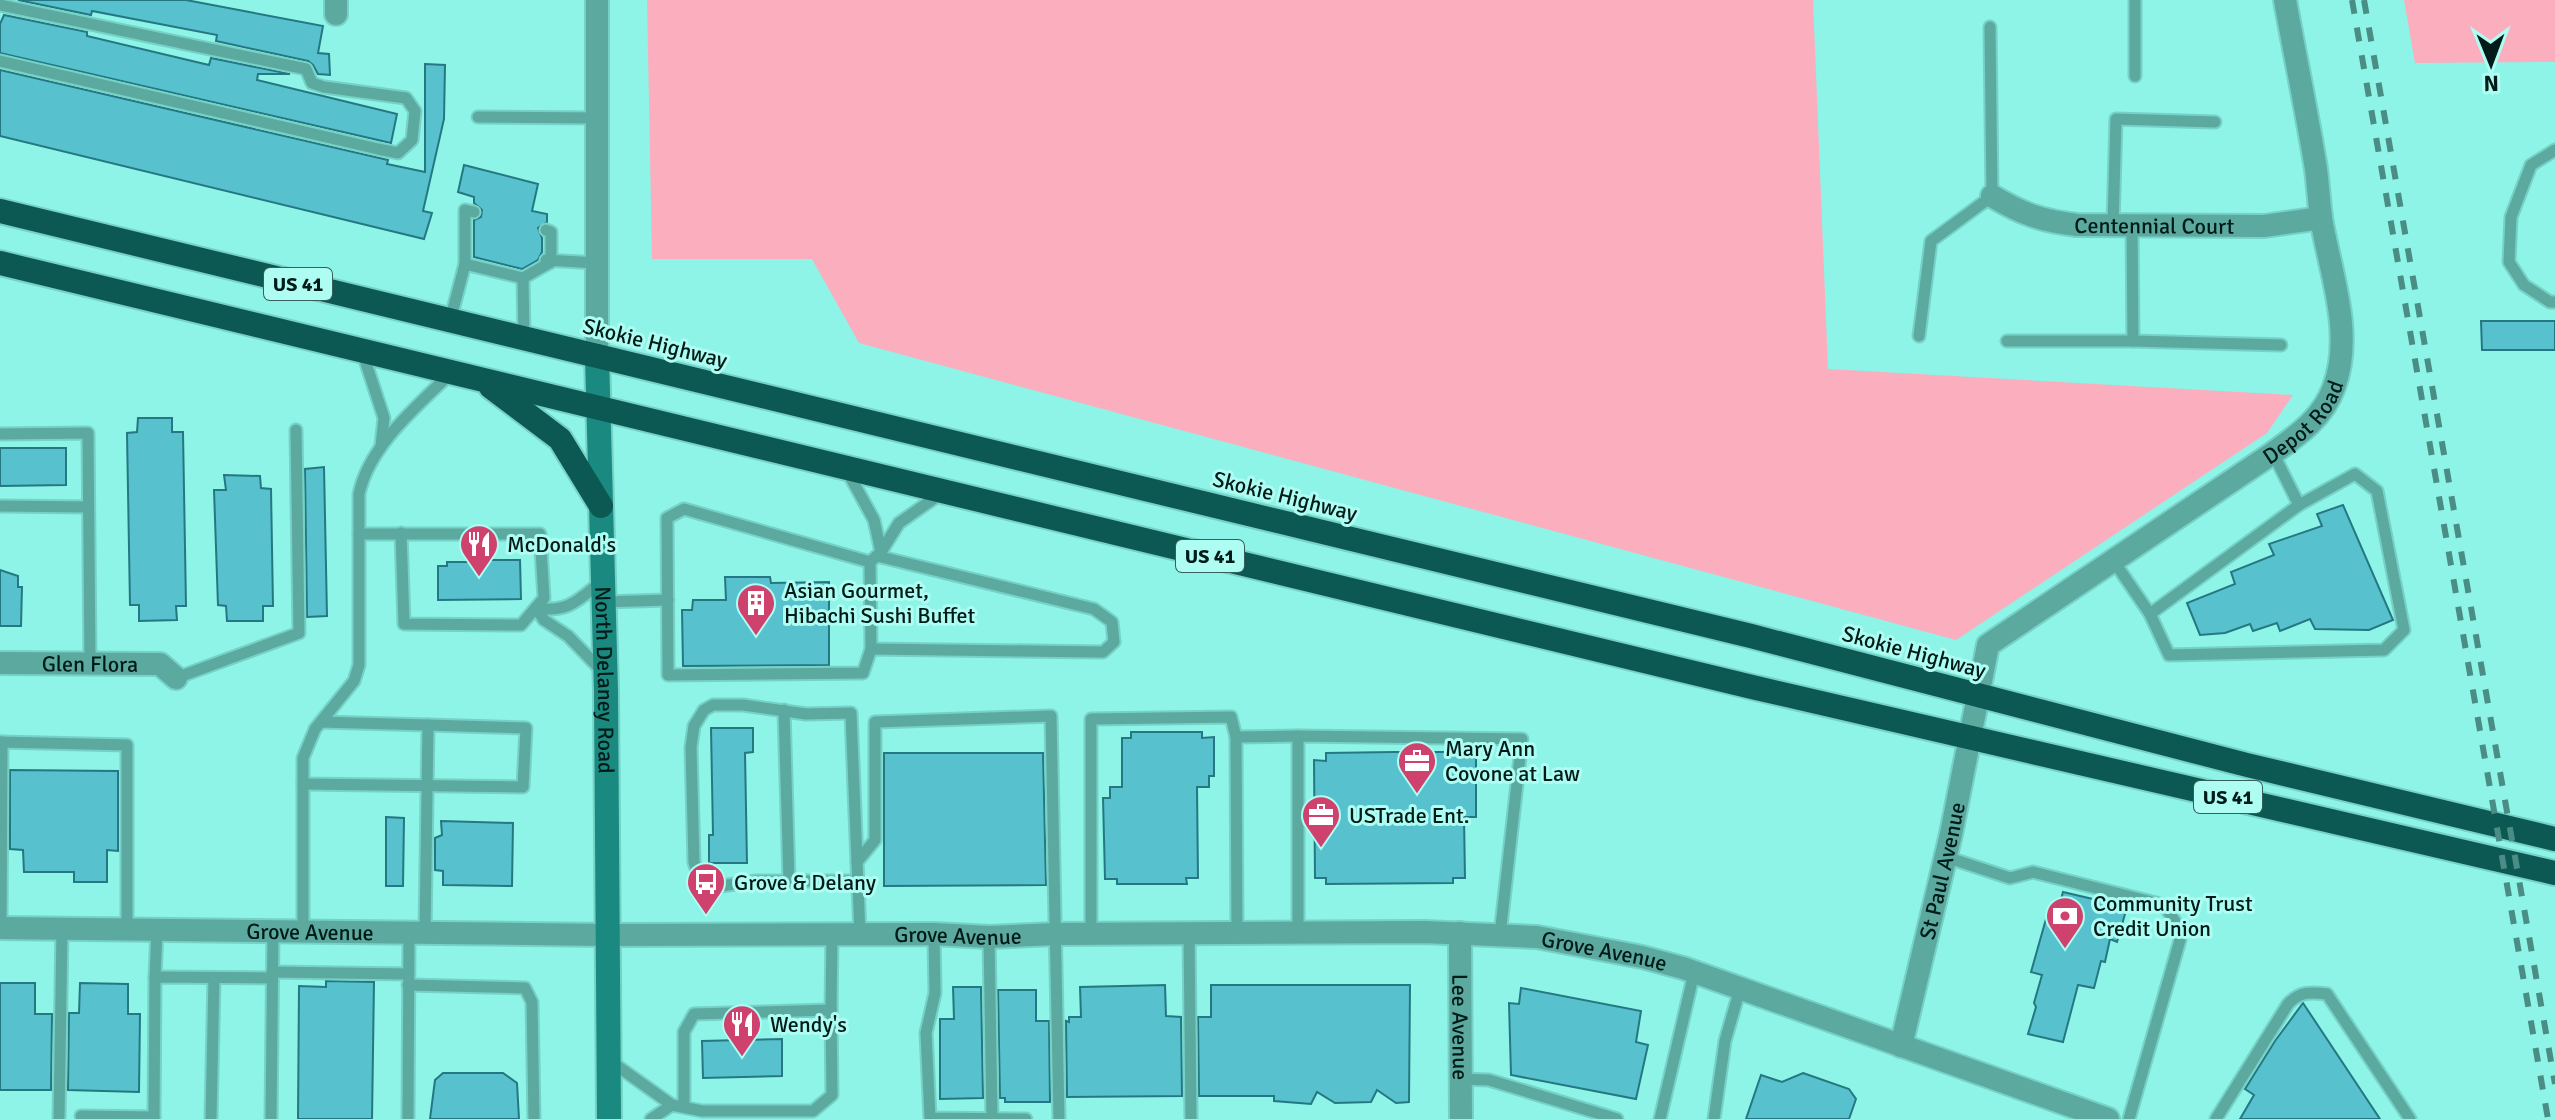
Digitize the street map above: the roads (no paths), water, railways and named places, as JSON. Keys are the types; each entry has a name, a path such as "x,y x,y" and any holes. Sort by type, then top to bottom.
{"highway":[{"name":"Skokie Highway","path":"0,211 1751,636 2247,765 2555,839"},
{"name":"US 41","path":"0,263 1721,680 2555,873"},
{"path":"479,378 560,439 601,506"}],"street":[{"name":"North Delaney Road","path":"597,0 597,356 605,673 607,1117"},
{"name":"Depot Road","path":"1978,695 1988,645 2309,427 2325,407 2334,387 2342,340 2316,170 2285,0"},
{"name":"Centennial Court","path":"1992,196 2026,215 2051,222 2264,226 2321,218"},
{"name":"Glen Flora","path":"0,663 160,664 176,678"},
{"name":"St Paul Avenue","path":"1901,1046 1946,857 1978,695"},
{"name":"Grove Avenue","path":"1,928 608,935 934,934 989,937 1055,934 1460,933 1537,937 1642,957 1694,973 2095,1117"},
{"name":"Lee Avenue","path":"1460,933 1461,1119"}],"lane":[{"path":"2135,0 2135,76"},
{"path":"0,5 306,69 312,83 324,87 406,98 415,111 412,140 398,153 0,61"},
{"path":"1919,336 1931,241 1992,196 1990,27"},
{"path":"478,117 597,118"},
{"path":"2133,341 2116,119 2215,122"},
{"path":"2555,150 2531,165 2511,217 2509,262 2524,285 2550,302 2555,302"},
{"path":"450,321 469,241 465,210 474,212"},
{"path":"546,230 551,232 548,261"},
{"path":"465,264 523,278 548,261 597,263"},
{"path":"523,278 524,338"},
{"path":"2007,341 2281,345"},
{"path":"362,350 384,418 381,450"},
{"path":"303,931 303,758 321,722 354,681 359,665 359,494 363,476 400,421 452,372"},
{"path":"176,678 299,633 296,430"},
{"path":"0,434 88,433 90,663"},
{"path":"2273,453 2299,505"},
{"path":"845,468 874,520 876,557 871,649 863,673 668,675 667,518 684,509 876,557 1094,609 1112,622 1114,642 1103,652 871,649"},
{"path":"2112,560 2150,614 2169,655 2384,650 2404,630 2377,491 2355,474 2299,505 2150,614"},
{"path":"876,557 899,523 944,491"},
{"path":"0,506 88,507"},
{"path":"359,534 401,533 540,534 544,598 521,625 404,624 401,533"},
{"path":"536,608 554,611 603,591 668,600"},
{"path":"536,608 544,620 568,636 605,673"},
{"path":"858,881 756,881 714,887 699,878 694,862 691,747 699,715 713,705 806,714 851,713 858,881 860,934"},
{"path":"784,710 789,881"},
{"path":"857,862 875,840 875,722 1051,716 1059,1119"},
{"path":"1091,934 1091,719 1231,717 1236,737 1237,933"},
{"path":"303,784 523,787 526,728 321,722"},
{"path":"408,1119 408,979 417,932 428,725"},
{"path":"1298,736 1298,933"},
{"path":"1236,737 1522,739 1500,935"},
{"path":"1,928 1,742 127,745 127,929"},
{"path":"1946,857 2010,878 2033,872 2164,905 2178,926 2180,940 2129,1119"},
{"path":"59,1119 62,929"},
{"path":"81,1116 154,1118 157,930"},
{"path":"271,1119 273,931"},
{"path":"1189,933 1191,1119"},
{"path":"609,1060 678,1106 702,1111 813,1111 832,1095 832,934"},
{"path":"934,934 935,993 926,1033 930,1118 1026,1119"},
{"path":"989,937 992,1118"},
{"path":"1660,1119 1694,973"},
{"path":"155,977 272,975 408,979 525,988 532,1002 534,1119"},
{"path":"211,1119 214,978"},
{"path":"1714,1119 1725,1041 1740,989"},
{"path":"2216,1119 2288,1004 2295,996 2309,992 2327,994 2410,1119"},
{"path":"678,1106 684,1032 694,1014 831,1010"},
{"path":"1460,1079 1489,1080 1617,1119"},
{"path":"651,1119 678,1106"}],"railway":[{"path":"2352,0 2548,1119"},
{"path":"2364,0 2555,1084"}],"place":[{"name":"McDonald's","path":"479,578"},
{"name":"Asian Gourmet, Hibachi Sushi Buffet","path":"756,637"},
{"name":"Mary Ann Covone at Law","path":"1417,795"},
{"name":"USTrade Ent.","path":"1321,849"},
{"name":"Grove & Delany","path":"706,916"},
{"name":"Community Trust Credit Union","path":"2065,950"},
{"name":"Wendy's","path":"742,1058"}]}
